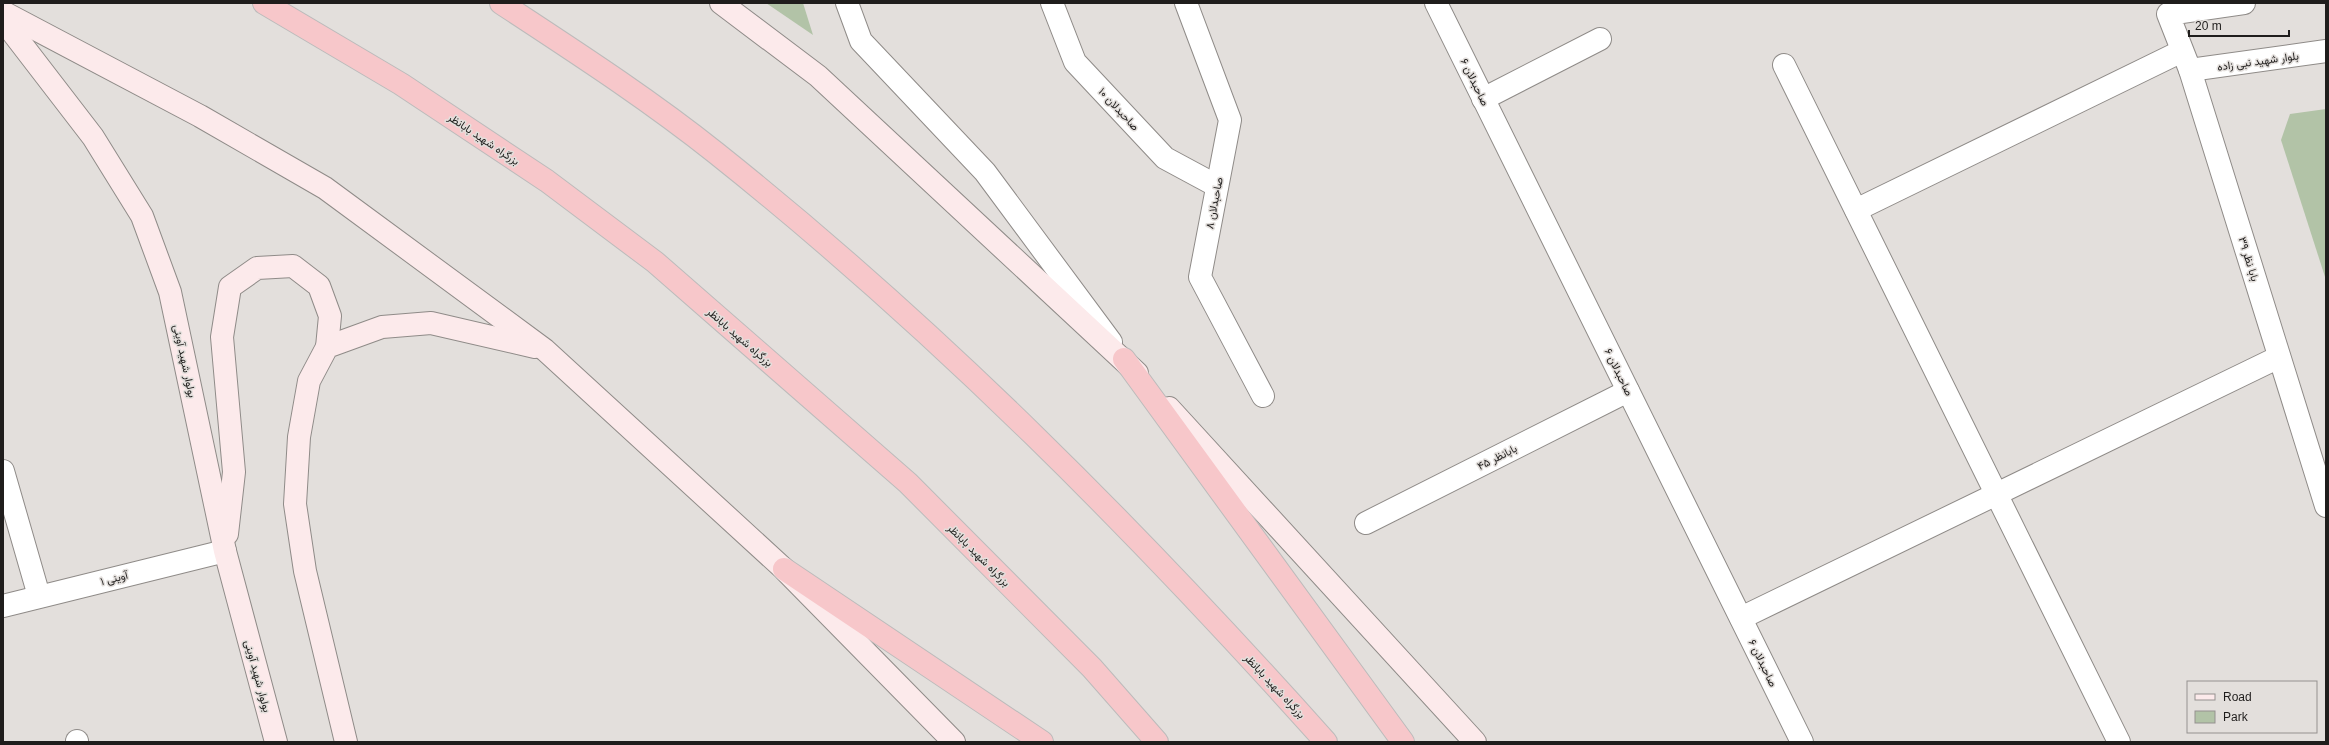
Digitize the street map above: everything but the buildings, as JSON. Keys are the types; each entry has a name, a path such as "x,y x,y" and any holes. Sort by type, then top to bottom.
{"highway":[{"name":"بزرگراه شهید بابانظر","path":"264,3 434,106 548,181 655,262 908,483 1092,668 1157,742"},
{"name":"بزرگراه شهید بابانظر","path":"500,3 597,66 715,152 841,258 974,378 1066,468 1168,572 1326,742"},
{"path":"1124,359 1403,742"},
{"path":"784,569 1042,742"}],"main road":[{"path":"721,3 818,76 1124,359 1475,742"},
{"path":"3,12 200,116 325,188 545,350 784,569 954,742"},
{"name":"بولوار شهید آوینی","path":"3,20 93,137 142,216 170,292 225,551 276,742"},
{"path":"225,551 234,472 222,337 230,287 257,268 293,266 319,286 330,316 327,347 308,381 299,437 295,504 305,571 346,742"},
{"path":"327,347 382,326 431,323 545,350"}],"street":[{"path":"847,3 861,41 985,172 1124,359"},
{"name":"صاحبدلان ۱۰","path":"1052,3 1075,62 1165,158 1217,186"},
{"name":"صاحبدلان ۸","path":"1186,3 1230,120 1200,277 1263,396"},
{"name":"صاحبدلان ۶","path":"1436,3 1802,742"},
{"path":"2165,8 2244,3"},
{"name":"بابا نظر ۳۹","path":"2165,8 2186,61 2326,506"},
{"path":"1483,99 1600,39"},
{"name":"بلوار شهید نبی زاده","path":"1856,210 2186,61 2326,51"},
{"path":"1784,65 2119,742"},
{"path":"1741,618 2279,357"},
{"name":"بابانظر ۴۵","path":"1366,523 1628,391"},
{"path":"3,471 39,596"},
{"name":"آوینی ۱","path":"3,606 225,551"}],"green space":[{"path":"766,3 803,3 813,35"},
{"path":"2326,109 2326,280 2281,140 2290,114"}]}
